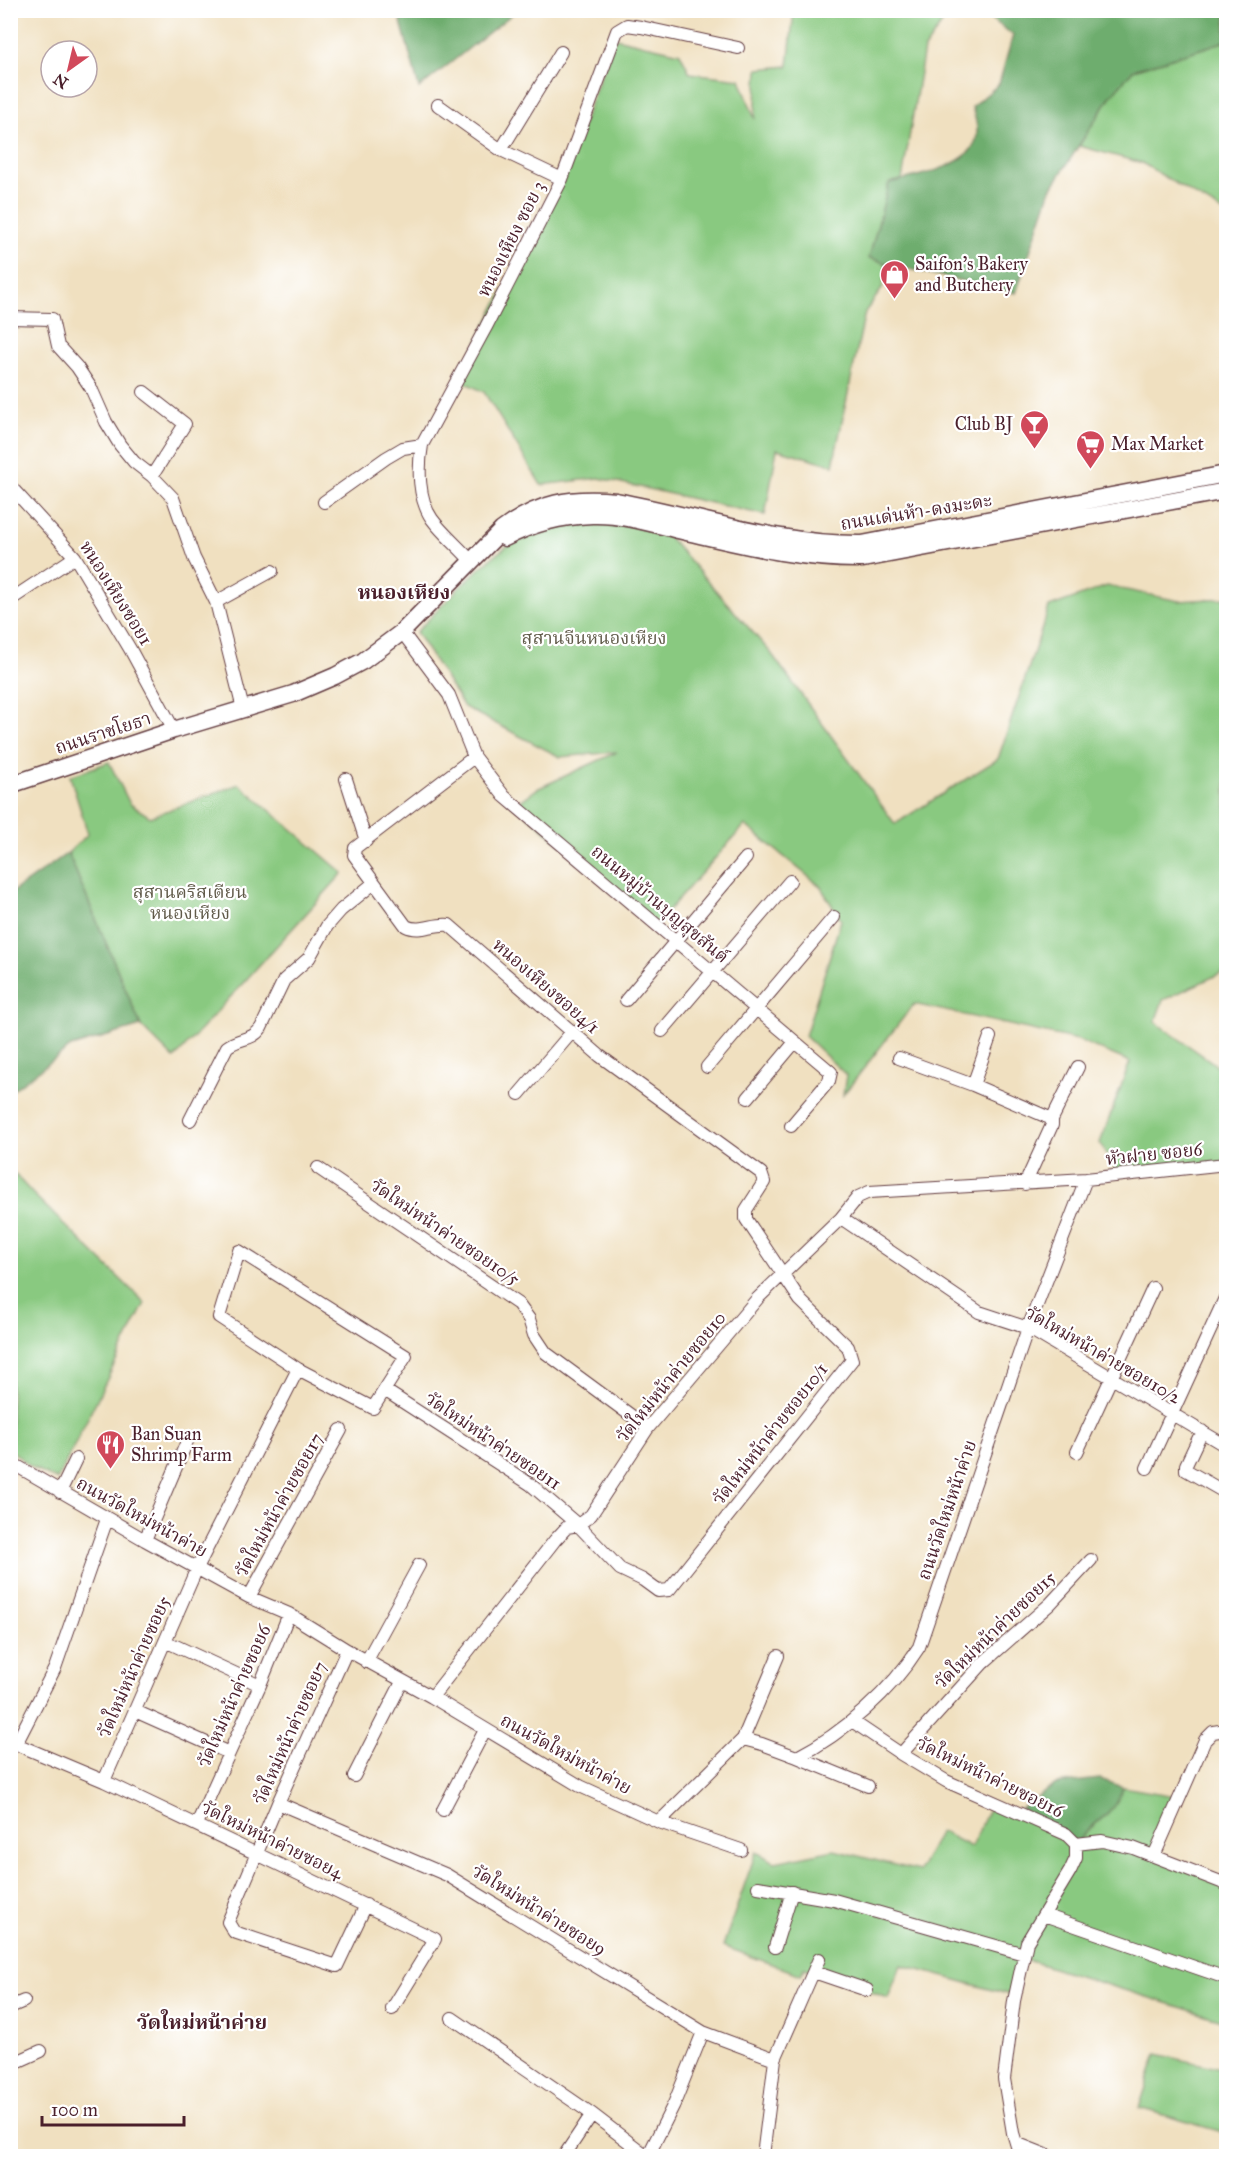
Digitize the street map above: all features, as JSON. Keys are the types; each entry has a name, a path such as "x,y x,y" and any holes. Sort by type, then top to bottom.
{"main road":[{"name":"ถนนเด่นห้า-ดงมะดะ","path":"616,509 783,538 830,544 862,544 1227,474"},
{"name":"ถนนเด่นห้า-ดงมะดะ","path":"209,720 293,694 363,661 402,632 502,530 539,507 564,501 595,500 616,509 781,553 830,560 863,559 1227,491"},
{"name":"ถนนราชโยธา","path":"10,785 209,720"}],"street":[{"name":"หนองเหียง ซอย 3","path":"477,555 432,519 425,505 418,466 422,445 562,179 617,31 627,25 738,48"},
{"path":"501,150 561,52"},
{"path":"438,105 501,150 562,179"},
{"path":"10,318 52,319 58,346 91,388 105,422 120,445 134,462 152,476 173,498 180,511 194,558 216,602 243,709"},
{"path":"144,392 185,424 152,476"},
{"path":"324,502 403,448 422,445"},
{"name":"หนองเหียงซอย1","path":"10,486 75,557 130,649 174,730"},
{"path":"10,600 75,557"},
{"path":"216,602 272,571"},
{"name":"ถนนหมู่บ้านบุญสุขสันต์","path":"402,632 448,695 474,758 504,796 831,1072 829,1081 791,1126"},
{"path":"346,779 366,841 474,758"},
{"name":"หนองเหียงซอย4/1","path":"366,841 355,848 354,855 406,926 415,930 439,924 449,926 600,1056 761,1173 764,1182 746,1210 746,1219 783,1273"},
{"path":"626,1000 746,858"},
{"path":"662,1030 790,881"},
{"path":"190,1120 227,1047 235,1040 256,1035 284,980 309,957 327,926 341,910 374,883"},
{"path":"707,1067 834,917"},
{"path":"519,1094 572,1032"},
{"path":"973,1085 990,1037"},
{"path":"748,1098 795,1042"},
{"path":"899,1058 973,1085 1053,1119"},
{"path":"1025,1184 1078,1067"},
{"name":"หัวฝาย ซอย6","path":"841,1218 858,1197 869,1192 1025,1184 1227,1164"},
{"name":"วัดใหม่หน้าค่ายซอย10/5","path":"318,1168 518,1304 529,1319 534,1335 546,1353 648,1428"},
{"name":"ถนนวัดใหม่หน้าค่าย","path":"797,1757 852,1721 906,1667 919,1647 1028,1328 1086,1179"},
{"name":"วัดใหม่หน้าค่ายซอย10","path":"432,1697 555,1540 567,1527 578,1525 591,1515 648,1428 758,1298 841,1218"},
{"name":"วัดใหม่หน้าค่ายซอย10/2","path":"841,1218 980,1312 1028,1328 1227,1446"},
{"path":"239,1251 406,1356 374,1408 298,1369 219,1317 239,1251"},
{"name":"วัดใหม่หน้าค่ายซอย10/1","path":"669,1590 852,1360 848,1347 800,1299 783,1273"},
{"path":"1077,1452 1153,1288"},
{"path":"1147,1467 1170,1413 1227,1296"},
{"name":"วัดใหม่หน้าค่ายซอย5","path":"104,1781 197,1568 298,1369"},
{"name":"วัดใหม่หน้าค่ายซอย11","path":"386,1391 530,1484 578,1525 620,1569 643,1580 658,1591 669,1590"},
{"name":"วัดใหม่หน้าค่ายซอย17","path":"249,1597 341,1430"},
{"path":"1202,1431 1186,1465 1186,1470 1227,1493"},
{"path":"145,1540 188,1439"},
{"path":"60,1492 76,1459"},
{"name":"ถนนวัดใหม่หน้าค่าย","path":"10,1462 107,1519 249,1597 289,1614 366,1662 432,1697 580,1786 658,1822 741,1850"},
{"path":"14,1746 54,1668 107,1519"},
{"name":"วัดใหม่หน้าค่ายซอย15","path":"901,1754 983,1663 1050,1604 1091,1560"},
{"path":"366,1662 419,1565"},
{"name":"วัดใหม่หน้าค่ายซอย6","path":"197,1824 260,1685 289,1614"},
{"path":"165,1641 260,1685"},
{"name":"วัดใหม่หน้าค่ายซอย7","path":"347,1650 278,1803 228,1922 234,1932 337,1966 366,1905"},
{"path":"658,1822 743,1739 778,1656"},
{"path":"354,1776 402,1682"},
{"path":"135,1712 229,1753"},
{"name":"วัดใหม่หน้าค่ายซอย16","path":"852,1721 901,1754 946,1780 1066,1834 1076,1844"},
{"path":"443,1810 485,1730"},
{"path":"1154,1856 1205,1740 1213,1732 1227,1730"},
{"path":"743,1739 797,1757 868,1786"},
{"name":"วัดใหม่หน้าค่ายซอย4","path":"14,1746 104,1781 257,1852 435,1939 392,2009"},
{"name":"วัดใหม่หน้าค่ายซอย9","path":"278,1803 447,1875 703,2032 775,2059"},
{"path":"1020,2157 1004,2079 1008,2035 1027,1942 1076,1858 1076,1844 1102,1841 1133,1848 1227,1884"},
{"path":"758,1887 834,1900 1024,1954"},
{"path":"775,1947 792,1892"},
{"path":"1044,1915 1227,1978"},
{"path":"764,2157 775,2059 819,1959"},
{"path":"814,1972 867,1990"},
{"path":"10,2007 24,2001"},
{"path":"452,2018 592,2115 647,2157 674,2104 703,2032"},
{"path":"10,2065 41,2051"},
{"path":"564,2157 592,2115"},
{"path":"1016,2143 1049,2157"}],"green space":[{"path":"398,10 516,11 419,88"},
{"path":"794,11 951,11 924,49 902,180 889,183 870,258 888,264 882,289 865,312 833,465 777,449 765,515 599,478 541,485 484,392 458,379 565,171 615,38 680,53 690,73 740,79 755,119 758,69 788,66"},
{"path":"981,11 1226,11 1226,41 1133,70 1110,97 1051,189 1016,293 869,258 889,183 952,164 971,149 976,140 977,127 972,107 999,84 1013,35"},
{"path":"1226,41 1226,214 1142,163 1079,146 1110,97 1133,70"},
{"name":"สุสานจีนหนองเหียง","path":"604,520 665,533 771,653 895,824 998,759 1049,607 1107,586 1179,601 1226,598 1226,971 1163,1000 1155,1022 1226,1072 1226,1164 1119,1176 1100,1143 1130,1062 1078,1040 914,1004 843,1095 846,1075 805,1036 841,920 820,886 745,825 656,924 515,805 537,789 617,752 560,757 464,707 416,632 483,565 512,543 546,529"},
{"name":"สุสานคริสเตียน หนองเหียง","path":"109,762 130,804 150,817 239,784 343,873 174,1059 141,1026 68,853 88,834 70,776"},
{"path":"68,853 141,1026 71,1047 11,1091 11,893"},
{"path":"10,1169 145,1303 57,1480 32,1468 11,1450"},
{"path":"1100,1779 1123,1787 1119,1798 1108,1813 1076,1844 1021,1809 1056,1784"},
{"path":"1123,1787 1175,1796 1154,1856 1226,1883 1226,2005 1222,2020 1023,1959 1015,1996 901,1965 888,1998 804,1968 801,1975 723,1946 756,1852 775,1862 834,1850 919,1871 940,1831 971,1847 991,1805 1083,1833 1102,1819 1112,1808"},
{"path":"1157,2054 1226,2070 1226,2133 1139,2108"}],"place":[{"name":"Saifon's Bakery and Butchery","path":"894,300"},
{"name":"Club BJ","path":"1034,450"},
{"name":"Max Market","path":"1090,470"},
{"name":"Ban Suan Shrimp Farm","path":"110,1470"}],"district":[{"name":"หนองเหียง","path":"404,592"},
{"name":"วัดใหม่หน้าค่าย","path":"202,2022"}]}
